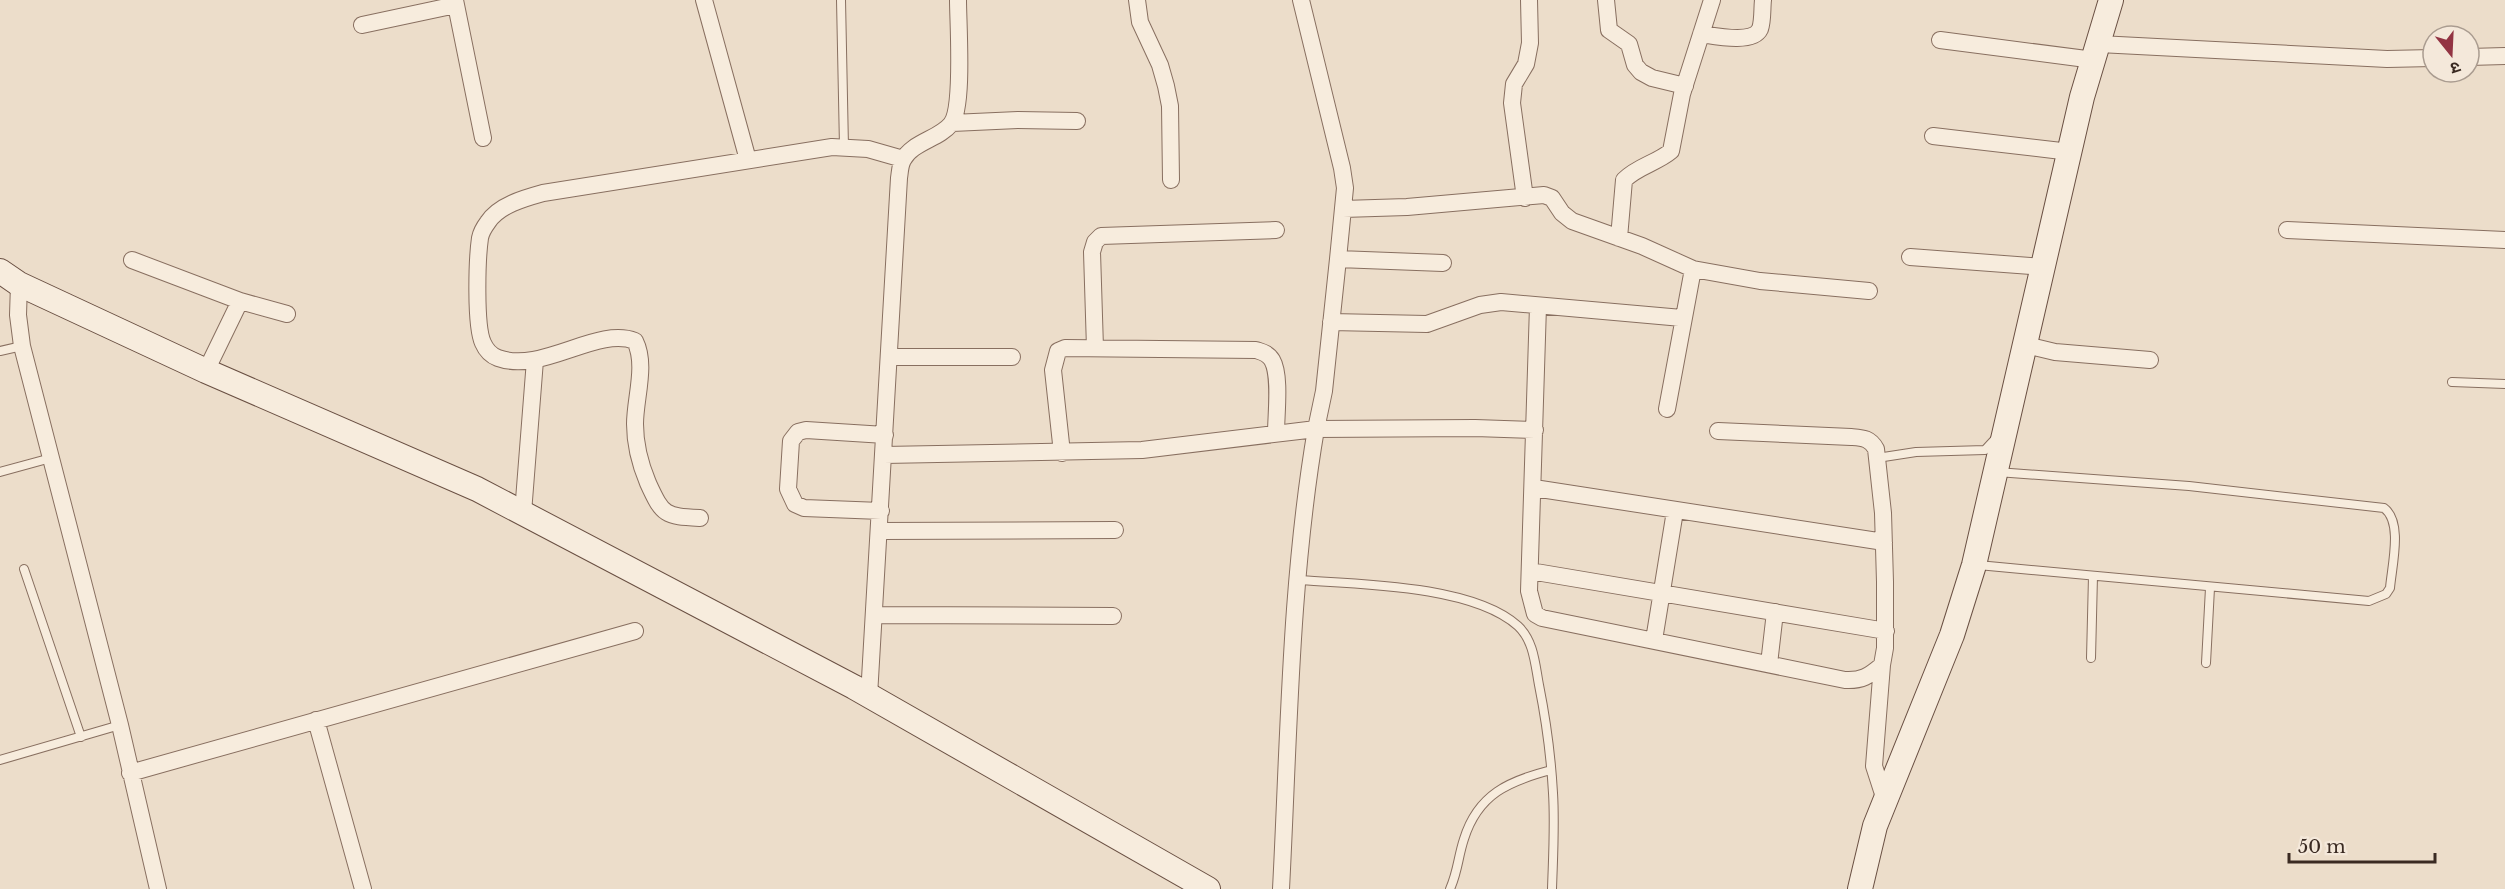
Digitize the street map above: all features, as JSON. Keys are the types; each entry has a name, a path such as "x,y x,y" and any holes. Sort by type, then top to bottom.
{"main road":[{"path":"1860,889 1875,826 1952,635 1974,565 2070,152 2110,0"},
{"path":"10,277 206,371 477,489 869,696 1208,889"}],"street":[{"path":"704,0 748,160"},
{"path":"869,696 899,178 903,159 915,147 936,136 952,123 958,103 958,0"},
{"path":"1137,0 1140,22 1160,65 1170,106 1171,180"},
{"path":"1281,889 1298,580 1309,467 1324,391 1345,188 1303,0"},
{"path":"1525,198 1512,103 1514,84 1526,64 1530,43 1529,0"},
{"path":"1606,0 1609,30 1629,44 1635,65 1641,72 1652,78 1685,86"},
{"path":"1619,238 1624,180 1642,166 1671,151 1685,86 1712,0"},
{"path":"1701,34 1746,38 1755,35 1761,28 1763,0"},
{"path":"362,26 456,3 483,138"},
{"path":"1940,40 2096,52 2421,58"},
{"path":"2481,57 2505,56"},
{"path":"952,123 1018,120 1077,121"},
{"path":"1933,136 2070,152"},
{"path":"700,518 673,516 663,510 643,471 637,447 635,424 640,361 639,349 635,341 625,337 606,340 535,360 501,359 490,355 482,341 478,322 480,236 488,221 502,209 525,198 543,193 748,160 844,147 868,149 903,159"},
{"path":"1343,209 1407,207 1544,195 1552,198 1562,213 1572,221 1642,246 1693,269 1760,281 1869,291"},
{"path":"1095,348 1092,252 1095,242 1101,236 1276,230"},
{"path":"2287,230 2505,240"},
{"path":"1910,257 2044,267"},
{"path":"1338,259 1443,263"},
{"path":"132,260 240,301 286,314"},
{"path":"1667,409 1682,318 1693,269"},
{"path":"10,277 22,346 120,725 158,889"},
{"path":"206,371 240,301"},
{"path":"1330,322 1427,324 1488,303 1682,318"},
{"path":"1538,306 1529,591 1534,614 1542,618 1845,680 1858,681 1868,677 1882,665"},
{"path":"2026,345 2055,352 2150,360"},
{"path":"1062,453 1053,370 1054,359 1058,351 1065,348 1256,350 1266,353 1272,360 1276,372 1276,433"},
{"path":"890,357 1012,357"},
{"path":"523,513 535,360"},
{"path":"884,455 1142,450 1316,429 1535,430"},
{"path":"881,511 804,508 795,504 788,489 790,451 791,441 798,432 806,430 885,435"},
{"path":"1718,431 1867,439 1872,442 1877,458 1884,542 1886,631 1874,766 1885,800"},
{"path":"1534,488 1884,542"},
{"path":"1654,640 1675,511"},
{"path":"880,531 1115,530"},
{"path":"1530,571 1886,631"},
{"path":"1769,664 1775,612"},
{"path":"874,615 1113,616"},
{"path":"130,772 634,631"},
{"path":"316,720 363,889"}],"lane":[{"path":"841,0 844,147"},
{"path":"0,351 22,346"},
{"path":"2451,382 2505,384"},
{"path":"1877,458 1916,452 1985,450 2007,426"},
{"path":"0,472 51,458"},
{"path":"1974,565 2369,601 2378,599 2390,588 2395,524 2391,513 2384,508 2189,486 1996,472"},
{"path":"24,569 81,738"},
{"path":"2091,658 2093,576"},
{"path":"1298,580 1426,590 1489,607 1516,624 1526,634 1532,646 1545,718 1554,794 1552,889"},
{"path":"2205,663 2210,588"},
{"path":"0,760 120,725"},
{"path":"1450,889 1458,870 1463,842 1470,822 1485,803 1502,787 1551,770"}]}
